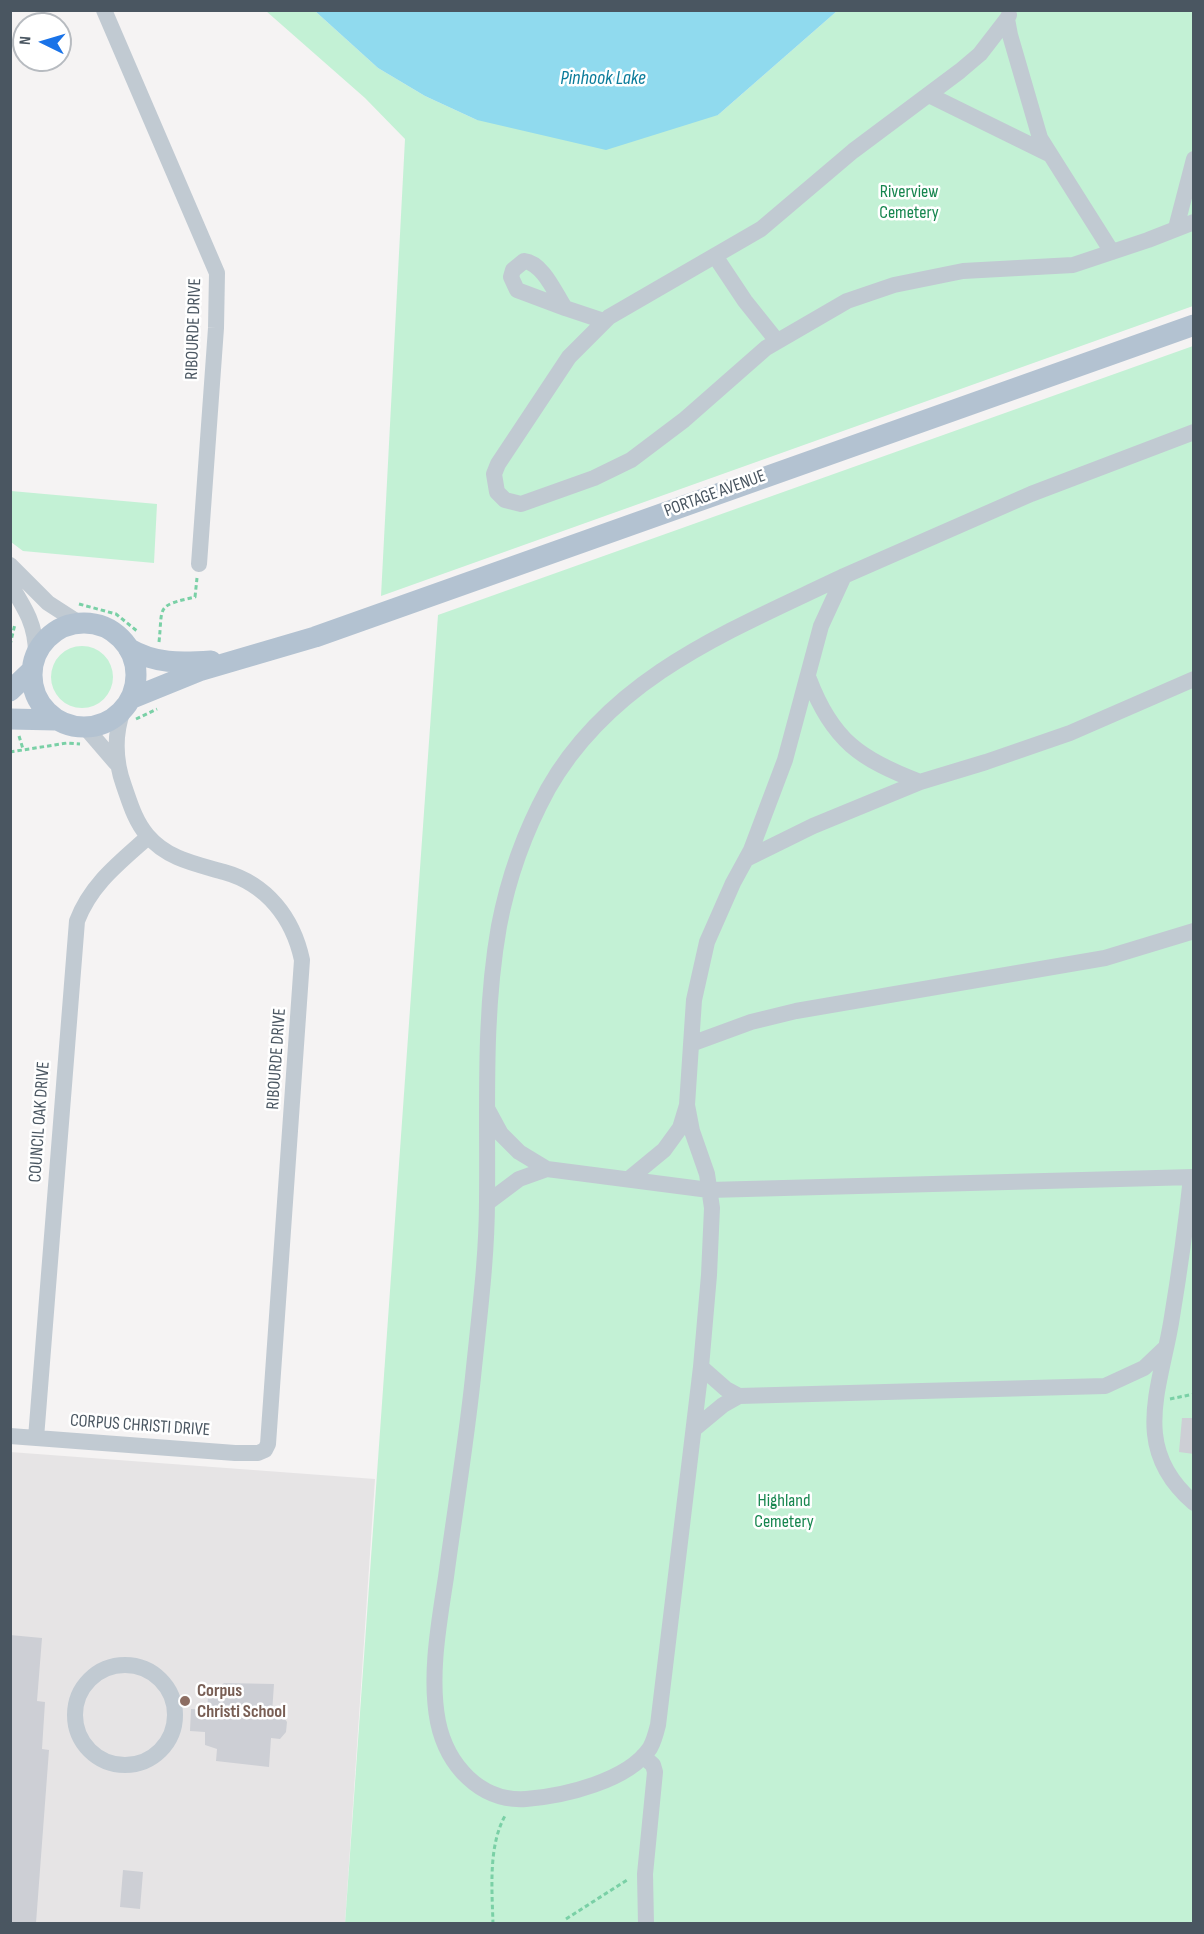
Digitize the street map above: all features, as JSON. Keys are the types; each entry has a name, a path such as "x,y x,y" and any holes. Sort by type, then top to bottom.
{"main road":[{"name":"PORTAGE AVENUE","path":"126,704 148,690 235,659 315,638 1194,325"},
{"path":"10,692 54,632 79,623 94,624 134,641 135,682 126,704 109,719 83,736 75,727 56,720 10,719"},
{"name":"PORTAGE AVENUE","path":"134,641 144,658 161,662 235,659"},
{"path":"34,662 37,698 56,720"}],"street":[{"name":"RIBOURDE DRIVE","path":"104,10 175,171 216,273 216,328 199,564"},
{"path":"1009,15 980,54 853,151 761,229 604,321 585,338 555,376 498,464 494,484 497,492 505,500 521,504 594,478 631,460 659,441 777,341 847,302 894,285 963,271 1073,266 1194,222"},
{"path":"1009,15 1040,138 1112,252"},
{"path":"929,95 1049,154"},
{"path":"1176,228 1194,159"},
{"path":"715,256 745,302 777,341"},
{"path":"565,308 604,321"},
{"path":"687,1105 712,1208 709,1275 694,1429 658,1725 652,1745 632,1766 588,1786 546,1797 515,1799 486,1792 459,1770 447,1750 439,1726 435,1702 440,1624 473,1377 487,1203 489,1010 500,922 524,839 547,791 567,758 595,724 666,667 698,646 844,576 1031,494 1194,432"},
{"path":"10,565 48,603 79,623"},
{"path":"630,1178 664,1150 680,1128 687,1105 694,1000 707,942 746,859 785,760 821,626 844,576"},
{"path":"10,584 30,615 36,634 34,662"},
{"path":"808,679 817,701 852,748 868,760 920,782"},
{"path":"746,859 813,826 920,782 1051,740 1194,679"},
{"name":"RIBOURDE DRIVE","path":"126,704 116,728 116,763 135,818 148,837 178,859 225,872 260,889 274,902 291,925 302,960 283,1267 268,1444 265,1450"},
{"name":"RIBOURDE DRIVE","path":"83,736 116,763"},
{"name":"COUNCIL OAK DRIVE","path":"36,1438 77,921 83,905 101,878 148,837"},
{"path":"691,1044 732,1028 796,1011 1105,958 1194,931"},
{"path":"488,1109 501,1134 519,1152 547,1169 709,1190 1192,1177 1190,1223 1154,1402 1158,1454 1169,1476 1194,1503"},
{"path":"487,1203 519,1179 547,1169"},
{"path":"694,1429 723,1405 739,1396 1105,1386 1144,1368 1164,1349"},
{"path":"701,1367 726,1389 739,1396"},
{"name":"CORPUS CHRISTI DRIVE","path":"10,1437 235,1453 258,1453 265,1450"},
{"path":"127,1664 144,1669 160,1679 170,1694 175,1712 172,1730 164,1747 149,1759 132,1765 113,1764 97,1757 83,1744 76,1727 75,1708 81,1690 92,1676 108,1667 127,1664"},
{"path":"643,1756 653,1765 655,1772 645,1874 646,1923"}],"path":[{"path":"150,639 159,644 161,611 168,603 195,597 199,564"},
{"path":"71,600 116,615 134,641"},
{"path":"10,645 15,623 23,620"},
{"path":"10,752 67,743 83,736"},
{"path":"493,1923 493,1863 500,1826 515,1799"},
{"path":"566,1919 627,1880"}],"shaded area":[{"name":"Corpus Christi School","path":"10,1452 375,1479 345,1923 11,1923"}],"green space":[{"name":"Riverview Cemetery","path":"266,11 315,11 378,68 425,96 477,120 718,115 837,11 1193,11 1193,306 381,596 405,139 365,98"},
{"name":"Highland Cemetery","path":"1193,346 1193,1923 345,1924 438,615"},
{"path":"11,491 157,504 154,563 23,551 11,542"},
{"path":"76,646 88,646 104,655 111,665 113,677 111,689 104,699 88,708 76,708 65,703 56,694 51,683 51,671 56,660 65,651"}],"water":[{"name":"Pinhook Lake","path":"315,11 837,11 718,115 606,150 477,120 425,96 378,68"}],"building":[{"path":"1182,1418 1194,1418 1194,1454 1179,1452"},
{"path":"10,1635 42,1638 37,1701 45,1702 42,1749 49,1750 36,1923 10,1923"},
{"path":"224,1683 274,1684 272,1713 281,1714 287,1722 286,1732 280,1739 271,1738 269,1767 216,1761 217,1749 205,1745 205,1732 190,1731 191,1709 207,1710 208,1697"},
{"path":"123,1870 143,1872 140,1909 120,1907"}],"place":[{"name":"Corpus Christi School","path":"185,1701"}]}
